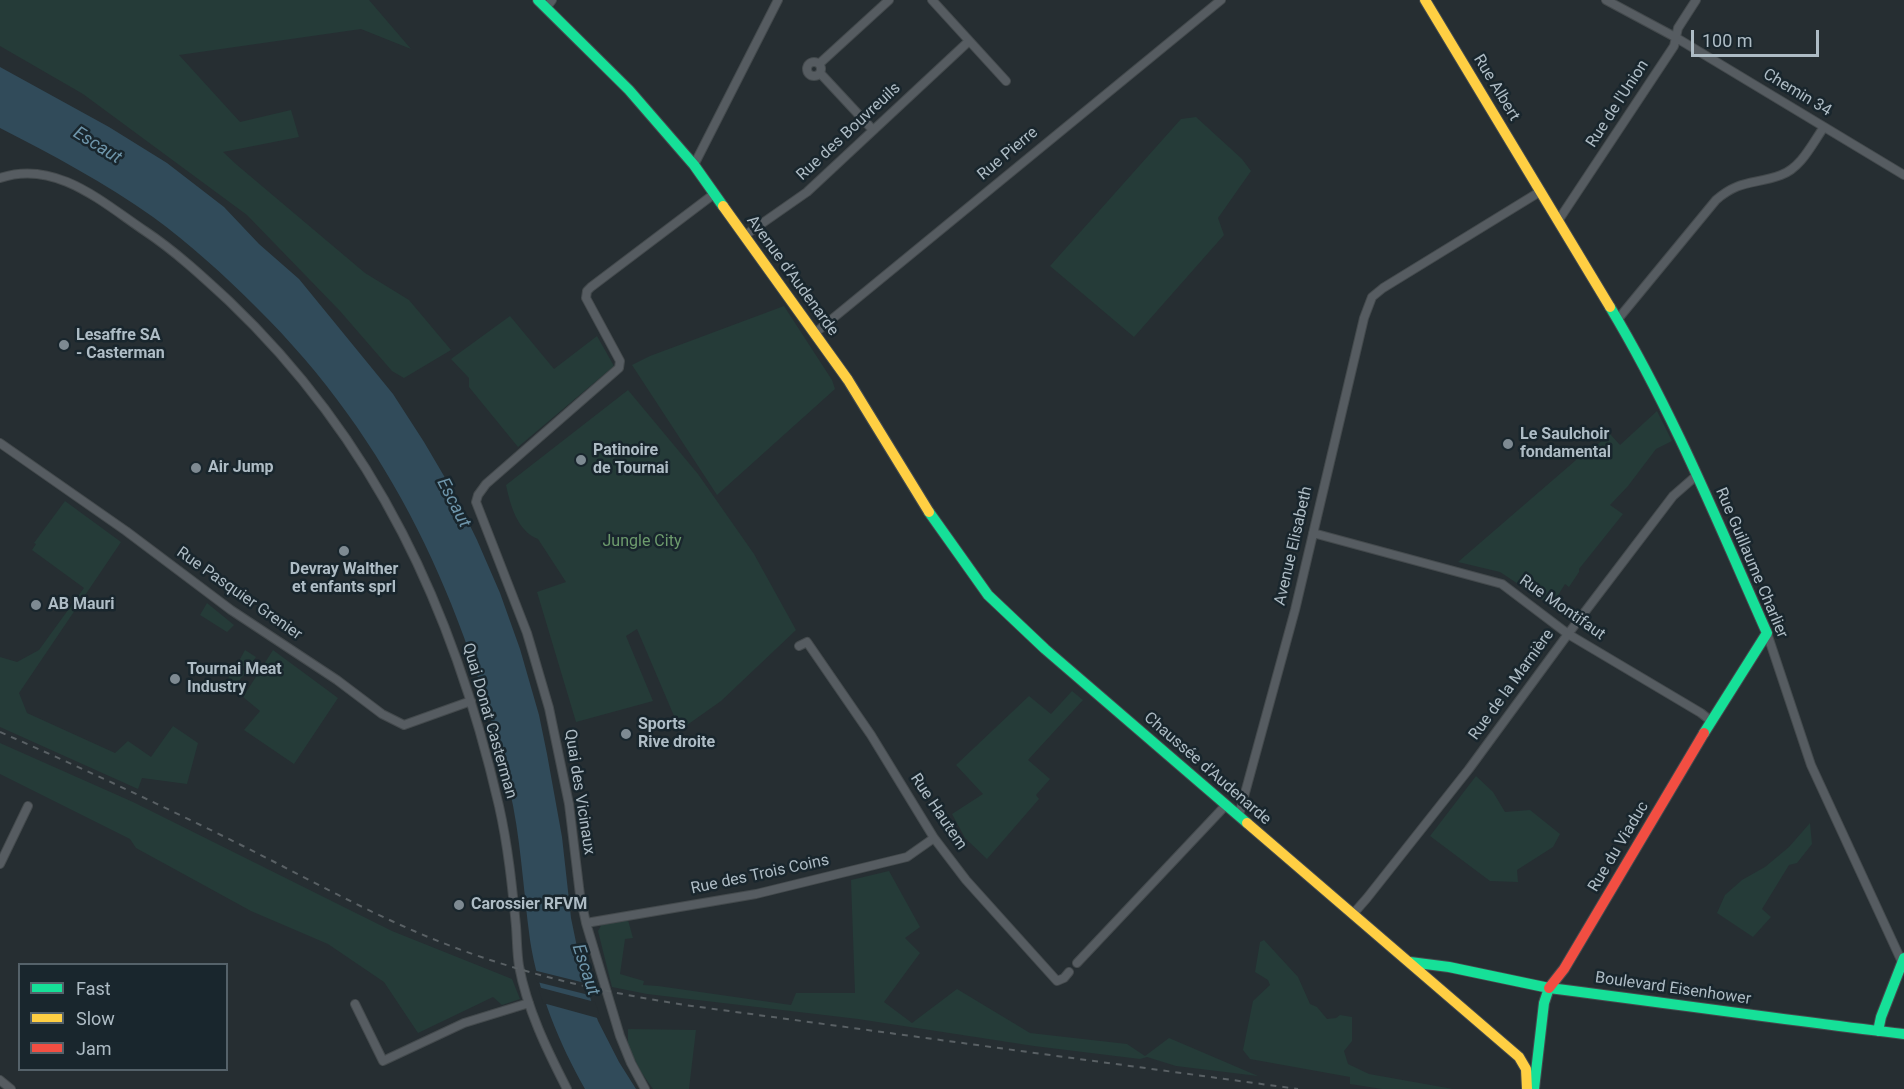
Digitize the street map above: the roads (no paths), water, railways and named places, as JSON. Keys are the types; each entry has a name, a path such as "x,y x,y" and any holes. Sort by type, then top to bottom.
{"main road":[{"name":"Rue Albert","path":"1425,0 1541,191"},
{"name":"Avenue d'Audenarde","path":"545,3 629,90 694,165 848,380 923,504 988,595"},
{"name":"Rue Guillaume Charlier","path":"1541,191 1639,356 1697,475 1767,633"},
{"name":"Chaussée d'Audenarde","path":"988,595 1045,649 1518,1057"},
{"name":"Rue du Viaduc","path":"1534,1089 1548,987 1564,969 1711,722 1767,633"},
{"path":"1878,1031 1881,1017 1903,960"},
{"path":"1410,962 1440,966"},
{"path":"1434,983 1435,969 1440,966"},
{"name":"Boulevard Eisenhower","path":"1440,966 1548,987 1904,1034"},
{"path":"1518,1057 1527,1058 1538,1054"},
{"path":"1518,1057 1526,1069 1527,1089"}],"street":[{"path":"694,165 778,0"},
{"path":"873,130 820,69 889,0"},
{"path":"932,0 1005,81"},
{"name":"Rue Pierre","path":"815,333 1221,0"},
{"name":"Chemin 34","path":"1606,0 1675,37 1904,175"},
{"name":"Rue de l'Union","path":"1558,221 1674,46 1678,28 1696,0"},
{"name":"Rue des Bouvreuils","path":"744,236 807,192 969,41"},
{"path":"1618,319 1716,200 1726,191 1740,185 1782,175 1801,161 1824,127"},
{"name":"Quai Donat Casterman","path":"0,178 28,172 65,180 156,238 256,327 297,374 337,423 388,504 437,605 471,701 499,805 508,851 519,965 529,1003 551,1059 567,1089"},
{"name":"Avenue Elisabeth","path":"1239,815 1294,610 1364,318 1372,297 1541,191"},
{"name":"Quai des Vicinaux","path":"645,1089 620,1036 586,923 580,895 569,804 549,708 527,633 476,502 486,484 619,368 620,362 586,298 591,287 714,194"},
{"name":"Rue Pasquier Grenier","path":"0,443 126,531 231,610 337,680 382,714 404,724 471,701"},
{"name":"Rue de la Marnière","path":"1353,914 1469,769 1672,496 1697,475"},
{"name":"Rue Montifaut","path":"1313,532 1502,584 1568,634 1701,713 1711,722"},
{"name":"Rue Guillaume Charlier","path":"1767,633 1811,765 1903,960"},
{"name":"Rue Hautem","path":"799,646 807,642 871,735 934,838 980,897 1057,981 1069,972"},
{"path":"1077,963 1226,804"},
{"path":"0,864 28,806"},
{"name":"Rue des Trois Coins","path":"586,923 756,894 907,857 934,838"},
{"path":"355,1004 383,1061 464,1023 529,1003"},
{"path":"0,1080 11,1089"}],"water":[{"name":"Escaut","path":"0,67 109,127 167,163 224,207 259,244 299,279 393,394 424,442 454,493 477,540 500,593 520,649 539,715 547,754 562,837 571,918 583,976 598,1021 636,1089 585,1089 558,1035 538,979 530,940 513,806 491,719 470,653 445,589 417,528 384,469 347,413 304,359 232,283 153,217 59,159 0,128"}],"railway":[{"path":"0,732 183,816 392,921 443,943 532,973 593,988 685,1005 1298,1089"}],"place":[{"name":"Lesaffre SA - Casterman","path":"64,345"},
{"name":"Le Saulchoir fondamental","path":"1508,444"},
{"name":"Patinoire de Tournai","path":"581,460"},
{"name":"Air Jump","path":"196,468"},
{"name":"Devray Walther et enfants sprl","path":"344,551"},
{"name":"AB Mauri","path":"36,605"},
{"name":"Tournai Meat Industry","path":"175,679"},
{"name":"Sports Rive droite","path":"626,734"},
{"name":"Carossier RFVM","path":"459,905"}],"park label":[{"name":"Jungle City","path":"642,542"}]}
